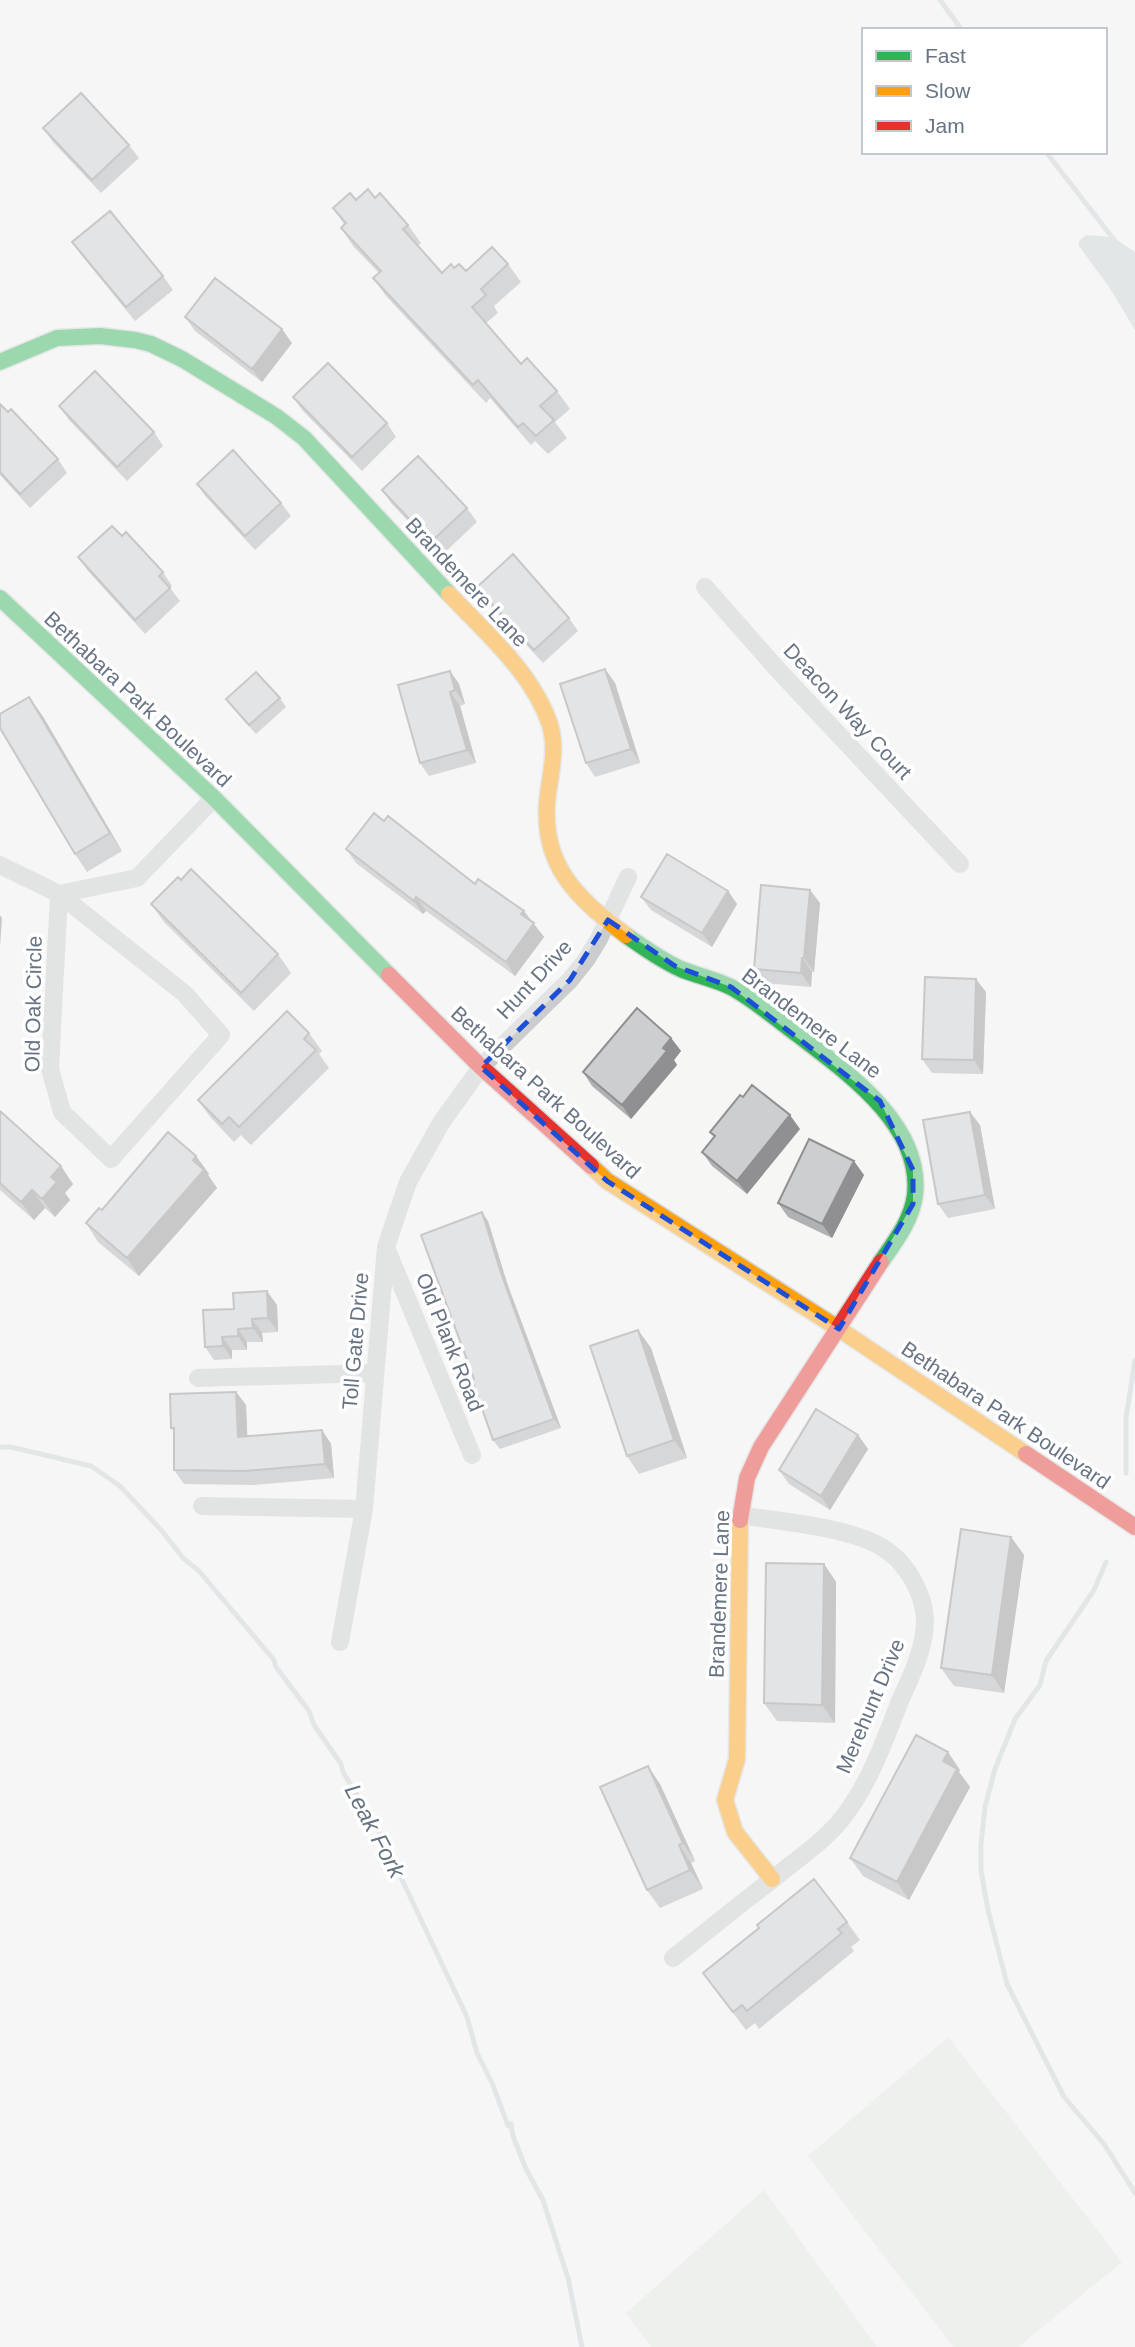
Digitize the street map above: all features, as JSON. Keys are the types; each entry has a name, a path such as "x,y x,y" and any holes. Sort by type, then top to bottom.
{"street":[{"name":"Brandemere Lane","path":"0,362 57,338 100,336 151,344 277,417 303,438 519,669 538,698 548,721 554,755 546,831 550,848 565,879 575,892 653,954 675,966 731,987 759,1006 861,1084 880,1101 895,1122 914,1170 913,1204 902,1228 839,1329 760,1449 747,1477 740,1515 737,1759 725,1800 734,1832 772,1879"},
{"name":"Deacon Way Court","path":"705,587 778,670 960,864"},
{"name":"Bethabara Park Boulevard","path":"0,598 214,798 481,1067 607,1181 839,1329 1135,1527"},
{"path":"0,865 59,894 137,878 214,798"},
{"name":"Hunt Drive","path":"481,1067 570,980 593,950 628,877"},
{"name":"Old Oak Circle","path":"59,894 184,994 221,1035 111,1159 62,1112 50,1069 59,894"},
{"name":"Toll Gate Drive","path":"340,1642 364,1509 386,1247 408,1182 441,1123 481,1067"},
{"name":"Old Plank Road","path":"386,1247 472,1455"},
{"path":"198,1378 374,1373"},
{"path":"202,1506 364,1509"},
{"name":"Merehunt Drive","path":"673,1958 816,1845 840,1821 855,1800 879,1755 917,1660 924,1635 925,1618 918,1593 906,1570 889,1552 866,1539 740,1515"}],"highlighted area":[{"path":"608,920 675,966 731,987 880,1101 913,1170 913,1204 839,1329 607,1181 481,1067 570,980"}],"shaded area":[{"path":"1086,235 1113,237 1135,252 1135,330 1109,287 1079,246 1079,241"},
{"path":"948,2037 1122,2262 1018,2347 953,2347 808,2156"},
{"path":"764,2190 877,2347 651,2347 626,2313"}],"building":[{"path":"81,93 129,145 92,180 43,128"},
{"path":"368,189 375,198 380,193 408,225 403,229 442,273 451,264 454,268 459,264 466,271 492,247 508,264 481,289 486,295 472,307 521,364 527,358 557,391 540,406 554,420 536,436 523,423 518,427 478,380 473,385 373,278 381,271 341,228 346,223 333,208 350,193 356,200"},
{"path":"110,211 163,276 126,307 72,242"},
{"path":"215,278 282,329 252,369 185,317"},
{"path":"328,363 387,423 352,457 293,397"},
{"path":"95,371 154,432 117,467 59,406"},
{"path":"0,404 8,412 11,409 58,459 20,494 0,472"},
{"path":"233,450 281,503 245,536 197,484"},
{"path":"418,456 467,508 431,542 382,490"},
{"path":"112,526 122,536 126,532 163,572 159,576 170,588 135,620 78,557"},
{"path":"513,554 569,618 534,650 477,587"},
{"path":"605,669 631,749 586,763 560,684"},
{"path":"450,671 455,690 450,692 467,750 420,763 398,685"},
{"path":"256,672 280,698 249,725 226,699"},
{"path":"29,697 110,833 75,854 0,728 0,714"},
{"path":"374,813 384,821 388,816 475,884 478,879 524,911 521,914 534,923 506,962 416,897 414,901 346,849"},
{"path":"667,854 728,891 702,933 641,897"},
{"path":"191,869 278,954 241,993 151,904 178,877 181,880"},
{"path":"761,885 810,890 801,973 754,969"},
{"path":"925,977 976,979 974,1060 922,1059"},
{"path":"637,1008 671,1038 663,1048 667,1051 622,1105 583,1072"},
{"path":"287,1011 309,1033 304,1039 316,1050 239,1127 229,1117 222,1124 198,1100"},
{"path":"752,1085 790,1115 737,1181 702,1152 715,1136 710,1132 740,1095 743,1097"},
{"path":"0,1111 61,1166 51,1177 57,1182 42,1199 32,1190 21,1202 0,1183"},
{"path":"970,1112 985,1195 938,1204 923,1120"},
{"path":"168,1132 196,1156 193,1160 204,1170 127,1258 86,1223 99,1208 102,1210"},
{"path":"809,1139 854,1161 822,1224 778,1203"},
{"path":"482,1212 554,1419 493,1440 472,1380 474,1379 421,1235"},
{"path":"267,1291 268,1318 252,1319 253,1328 238,1329 238,1336 222,1337 223,1346 205,1347 203,1310 234,1309 233,1293"},
{"path":"638,1330 674,1440 627,1456 590,1346"},
{"path":"236,1392 238,1437 322,1430 325,1464 244,1471 174,1470 174,1428 171,1428 170,1394"},
{"path":"816,1409 858,1435 821,1496 779,1470"},
{"path":"961,1529 1011,1537 992,1675 941,1668"},
{"path":"766,1563 824,1564 822,1705 764,1703"},
{"path":"916,1735 948,1752 943,1761 957,1769 897,1882 850,1858"},
{"path":"648,1766 683,1843 679,1845 690,1870 647,1890 600,1787"},
{"path":"814,1879 847,1922 838,1929 842,1933 747,2011 742,2005 733,2012 703,1973"}],"waterway":[{"path":"940,0 961,28"},
{"path":"1048,154 1115,241"},
{"path":"1126,1473 1126,1418 1135,1360"},
{"name":"Leak Fork","path":"0,1447 11,1447 91,1466 120,1486 183,1558 199,1571 274,1660 276,1667 309,1711 314,1725 341,1764 343,1772 379,1831 467,2017 477,2053 493,2085 508,2126 511,2124 526,2169 543,2200 568,2278 582,2347"},
{"path":"1106,1562 1094,1590 1046,1661 1040,1685 1015,1719 995,1769 985,1807 981,1871 1007,1984 1064,2097 1104,2144 1135,2193"}],"traffic: fast":[{"path":"0,362 57,338 100,336 151,344 182,359 277,417 304,438 449,594"},
{"path":"0,598 214,798 389,975"},
{"path":"626,935 674,965 725,984 757,1003 858,1082 894,1123 907,1145 914,1169 915,1195 907,1222 881,1262"}],"traffic: slow":[{"path":"449,594 507,655 542,706 550,725 553,743 547,818 549,840 555,859 564,876 591,907 626,935"},
{"path":"591,1166 607,1181 839,1329 1026,1454"},
{"path":"740,1520 737,1759 725,1800 735,1832 772,1879"}],"traffic: jam":[{"path":"389,975 481,1067 591,1166"},
{"path":"740,1520 747,1478 761,1447 881,1262"},
{"path":"1026,1454 1135,1527"}]}
